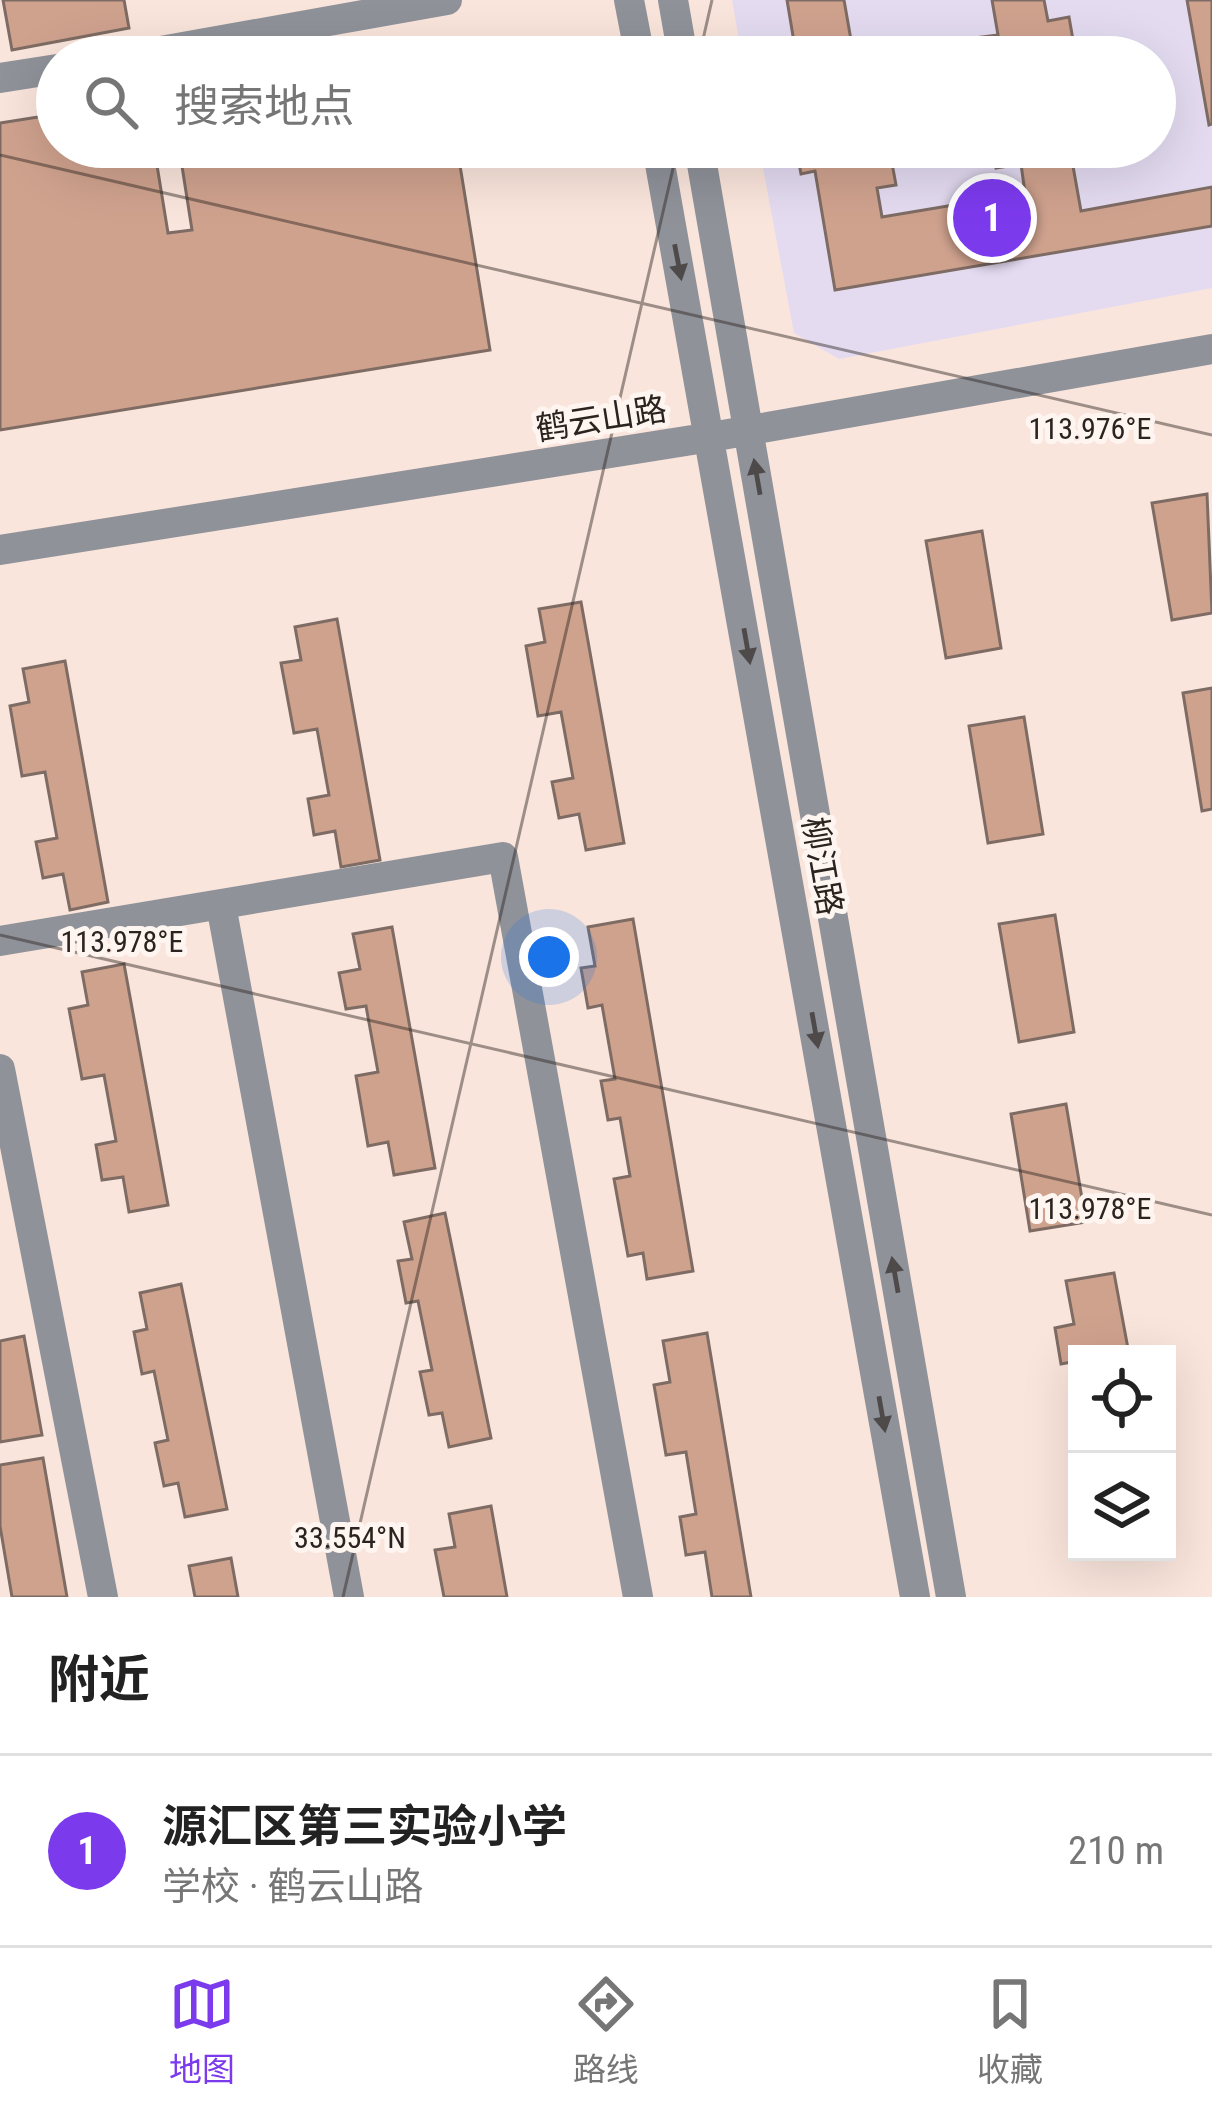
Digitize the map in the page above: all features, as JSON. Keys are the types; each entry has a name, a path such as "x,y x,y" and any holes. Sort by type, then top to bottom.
{"street":[{"path":"245,36 447,0"},
{"path":"629,0 636,36"},
{"path":"673,0 679,36"},
{"path":"0,78 36,72"},
{"name":"柳江路","path":"661,168 914,1597"},
{"name":"柳江路","path":"703,168 951,1597"},
{"name":"鹤云山路","path":"0,550 749,431 1212,349"},
{"path":"0,941 503,856 638,1597"},
{"path":"221,904 349,1597"},
{"path":"0,1069 103,1597"}],"shaded area":[{"path":"732,0 1212,0 1212,288 839,359 794,333 763,168 1176,168 1176,36 738,36"}],"building":[{"path":"3,0 124,0 129,28 86,36 36,36 36,45 12,50"},
{"path":"787,0 844,0 850,36 793,36"},
{"path":"992,0 1044,0 1048,21 1069,17 1072,36 990,36 998,35"},
{"path":"1187,0 1212,0 1209,125"},
{"path":"36,117 36,168 157,168 168,233 192,230 182,168 460,168 490,350 0,430 0,123"},
{"path":"800,168 893,168 896,185 877,188 882,217 1025,193 1022,168 1073,168 1081,211 1212,187 1212,226 835,290 815,171 801,174"},
{"path":"1207,494 1212,613 1172,620 1152,503"},
{"path":"982,531 1001,648 946,658 926,541"},
{"path":"581,602 624,843 586,850 579,814 559,818 552,782 573,778 561,712 538,716 526,646 545,642 539,609"},
{"path":"337,619 380,860 341,867 335,831 314,835 308,799 329,795 317,729 294,733 281,663 301,660 295,627"},
{"path":"65,661 108,902 70,910 63,874 43,878 36,842 57,838 45,772 22,776 10,706 29,702 23,669"},
{"path":"1212,688 1212,809 1202,811 1183,693"},
{"path":"1024,717 1043,834 988,843 969,726"},
{"path":"1055,915 1074,1032 1019,1042 999,924"},
{"path":"633,919 693,1271 647,1279 643,1253 628,1256 614,1179 630,1176 620,1118 608,1120 601,1081 615,1079 602,1005 588,1008 581,968 595,966 588,927"},
{"path":"392,927 435,1168 394,1175 388,1142 368,1146 356,1076 378,1072 366,1006 346,1009 339,973 360,969 353,934"},
{"path":"124,964 168,1205 129,1212 123,1177 102,1180 96,1145 116,1141 104,1075 82,1079 69,1009 88,1005 82,972"},
{"path":"1066,1104 1086,1222 1030,1231 1011,1114"},
{"path":"445,1213 491,1438 449,1447 442,1413 429,1415 420,1372 432,1370 418,1301 406,1303 398,1261 412,1259 404,1222"},
{"path":"1114,1273 1127,1345 1068,1345 1068,1363 1061,1364 1055,1328 1074,1324 1066,1281"},
{"path":"181,1284 227,1509 185,1517 178,1483 164,1486 155,1443 168,1440 154,1371 142,1374 134,1332 147,1329 140,1293"},
{"path":"707,1333 751,1597 712,1597 705,1552 686,1555 680,1517 696,1514 686,1452 666,1455 654,1385 670,1382 663,1341"},
{"path":"24,1336 42,1435 0,1442 0,1341"},
{"path":"43,1458 67,1597 12,1597 0,1526 0,1465"},
{"path":"491,1506 507,1597 444,1597 435,1550 455,1547 449,1514"},
{"path":"231,1558 238,1597 195,1597 189,1566"}],"place":[{"name":"源汇区第三实验小学","path":"992,218"}]}
